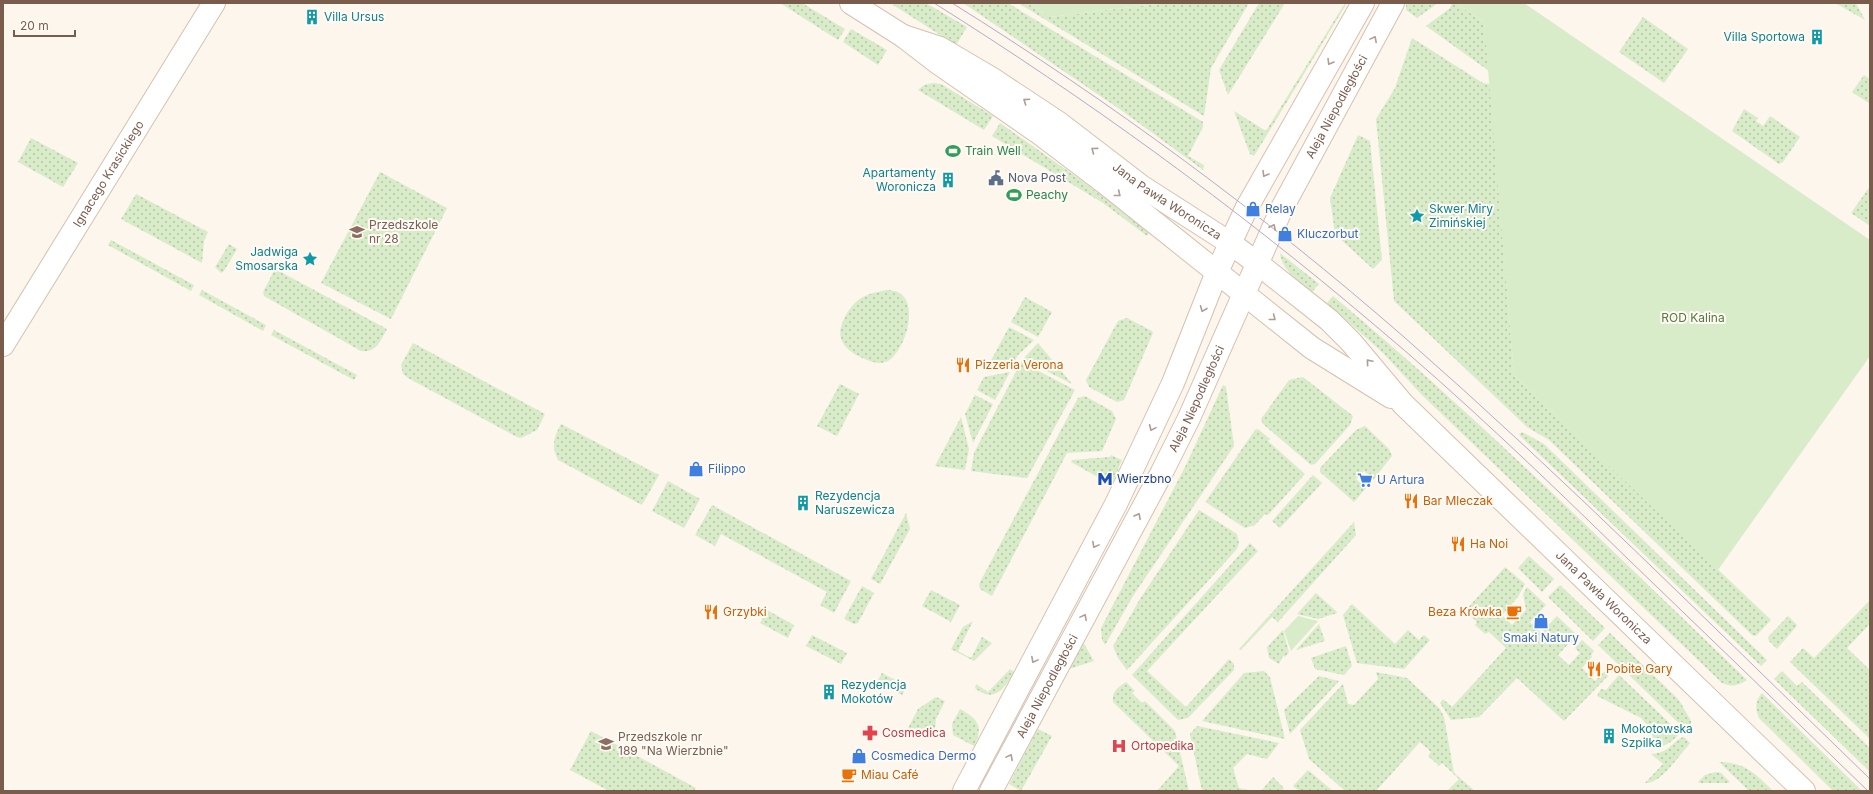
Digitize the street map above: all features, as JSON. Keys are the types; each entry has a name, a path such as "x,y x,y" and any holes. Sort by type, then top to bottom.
{"street":[{"name":"Ignacego Krasickiego","path":"3,345 214,3"},
{"name":"Jana Pawła Woronicza","path":"851,3 903,36 938,63 1039,133 1312,348 1403,404"},
{"name":"Aleja Niepodległości","path":"964,791 1116,504 1173,383 1217,272 1257,188 1363,3"},
{"name":"Aleja Niepodległości","path":"991,791 1190,418 1243,294 1282,208 1393,3"},
{"name":"Jana Pawła Woronicza","path":"903,36 940,48 991,78 1059,123 1142,186 1230,243 1329,320 1351,342 1403,404 1804,791"}],"green space":[{"path":"780,3 802,3 845,29 838,40"},
{"path":"890,3 926,3 967,27 956,45"},
{"path":"963,3 1008,3 1203,122 1203,127 1188,156 1204,165 1203,170 1121,110"},
{"path":"1018,3 1028,3 1050,17 1165,3 1249,3 1211,68 1204,116"},
{"path":"1028,3 1165,3 1050,17"},
{"path":"1259,3 1285,3 1228,95 1219,70"},
{"path":"1345,3 1347,3 1254,156 1250,154 1234,111 1266,131"},
{"path":"1406,3 1438,3 1417,18 1406,10"},
{"path":"1452,3 1461,3 1460,6 1484,22 1489,71 1426,26 1450,8"},
{"name":"ROD Kalina","path":"1461,3 1524,3 1870,240 1870,356 1718,570 1514,375 1484,22 1460,6"},
{"path":"1835,3 1856,3 1865,20"},
{"path":"1643,17 1688,49 1664,83 1619,52"},
{"path":"851,29 887,50 878,65 843,42"},
{"name":"Skwer Miry Zimińskiej","path":"1412,38 1483,83 1490,84 1514,375 1771,620 1756,636 1752,635 1549,440 1527,427 1394,301 1376,119 1395,88"},
{"path":"1864,75 1870,79 1870,104 1852,92"},
{"path":"933,83 941,84 993,116 984,130 918,90 924,85"},
{"path":"1744,109 1758,118 1756,121 1763,126 1770,116 1800,137 1783,162 1779,164 1732,131"},
{"path":"1000,123 1085,183 1149,233 1147,236 1103,203 992,136"},
{"path":"1358,135 1370,141 1382,260 1373,269 1335,234 1330,198"},
{"path":"31,138 78,163 63,187 18,162"},
{"path":"380,172 447,208 391,319 321,283"},
{"path":"1870,186 1870,226 1851,213"},
{"path":"136,194 208,232 204,241 202,263 121,219"},
{"path":"111,240 194,285 191,291 108,245"},
{"path":"229,244 237,249 224,271 221,273 215,267"},
{"path":"1280,253 1319,284 1312,292 1288,271 1281,259"},
{"path":"275,269 387,329 380,342 371,350 361,351 264,296 263,292"},
{"path":"202,290 266,325 263,331 199,295"},
{"path":"886,290 898,292 905,299 909,309 909,321 906,333 895,355 888,361 876,363 862,358 844,345 840,333 841,325 850,308 860,299"},
{"path":"1333,296 1492,436 1747,680 1741,684 1735,685 1722,683 1422,395 1382,352 1327,303"},
{"path":"1025,297 1052,312 1038,337 1011,322"},
{"path":"1127,318 1152,331 1153,333 1124,400 1117,402 1089,387 1086,380 1118,321"},
{"path":"1009,327 1034,340 1018,355 1012,366 994,369 988,366"},
{"path":"274,330 357,375 354,380 271,335"},
{"path":"413,343 545,414 537,430 521,438 517,437 408,378 403,374 401,365"},
{"path":"1038,343 1072,384 1023,359"},
{"path":"1021,362 1075,390 1027,478 971,471 974,453"},
{"path":"1010,372 995,400 977,390 984,377"},
{"path":"1303,377 1353,416 1350,425 1315,464 1311,465 1263,424 1261,419 1289,380"},
{"path":"840,384 859,394 837,436 817,426"},
{"path":"1223,385 1226,387 1234,446 1133,596 1105,645 1102,640 1101,628 1185,467"},
{"path":"975,395 993,404 973,443 965,414"},
{"path":"1085,396 1112,411 1116,419 1102,451 1067,453 992,596 980,589 979,584 1078,398"},
{"path":"961,417 969,449 965,470 935,466"},
{"path":"561,424 659,475 642,505 558,460 554,441"},
{"path":"1365,426 1389,449 1392,456 1373,480 1364,471 1356,479 1366,488 1354,502 1320,472 1320,468 1356,430"},
{"path":"1258,429 1270,439 1268,441 1305,474 1268,515 1265,514 1255,525 1245,528 1206,501 1255,430"},
{"path":"1522,432 1544,444 1767,660 1761,666 1519,435"},
{"path":"1111,455 1122,460 1112,485 1071,462 1072,460 1110,457"},
{"path":"1313,475 1322,483 1280,528 1272,521"},
{"path":"668,481 700,499 684,528 652,511"},
{"path":"712,505 851,581 834,613 820,605 827,592 721,534 715,546 695,535"},
{"path":"1199,510 1237,534 1239,543 1237,549 1127,670 1118,658 1113,646 1140,599"},
{"path":"906,513 910,529 880,584 871,579"},
{"path":"1354,522 1356,535 1278,622 1272,617 1241,650 1239,649"},
{"path":"1250,543 1258,551 1147,671 1186,707 1229,659 1234,664 1234,670 1188,718 1178,720 1132,675"},
{"path":"1529,556 1554,579 1542,592 1518,568"},
{"path":"1505,567 1525,584 1518,597 1502,615 1512,625 1526,610 1523,594 1527,587 1546,605 1530,622 1541,633 1557,616 1580,638 1573,646 1569,643 1558,655 1569,665 1580,653 1575,648 1582,640 1594,651 1591,655 1592,657 1582,668 1595,681 1606,670 1608,676 1564,721 1517,678 1479,717 1451,720 1440,703 1443,699 1452,707 1506,648 1489,632 1485,634 1475,625 1477,622 1465,611"},
{"path":"1560,585 1605,628 1593,641 1548,597"},
{"path":"862,586 874,593 858,623 854,624 844,619"},
{"path":"931,590 960,605 951,622 922,606"},
{"path":"1316,593 1337,613 1318,619 1297,614"},
{"path":"1870,600 1870,624 1847,648 1870,670 1870,739 1790,662 1803,648 1814,658"},
{"path":"1352,604 1395,644 1408,630 1419,640 1424,635 1430,640 1404,669 1357,663 1343,615"},
{"path":"767,610 794,625 788,638 760,623"},
{"path":"1298,616 1318,621 1291,651 1284,631"},
{"path":"1788,616 1797,625 1777,649 1769,641 1768,637"},
{"path":"973,621 958,651 971,658 982,637 992,643 974,661 951,649 963,627"},
{"path":"1319,624 1325,641 1296,650"},
{"path":"1283,630 1289,652 1285,657 1283,656 1279,664 1269,658 1267,647"},
{"path":"1610,633 1679,700 1691,721 1691,735 1598,645"},
{"path":"812,635 847,653 841,664 806,646"},
{"path":"1083,642 1094,661 1069,669"},
{"path":"1346,646 1352,666 1344,675 1315,669 1311,658"},
{"path":"1010,669 1014,672 1007,684 998,692 993,694 982,693 975,688 976,684 988,692"},
{"path":"1264,671 1270,677 1285,739 1202,721 1244,673"},
{"path":"1782,671 1797,686 1802,682 1870,748 1870,772 1774,679"},
{"path":"1376,672 1407,678 1440,709 1444,717 1454,773 1475,791 1447,791 1459,779 1442,763 1439,766 1428,756 1431,752 1420,742 1376,791 1345,791 1309,759 1300,730 1343,684 1348,704 1354,705 1378,679"},
{"path":"882,673 907,686 902,695 877,682"},
{"path":"1619,675 1678,731 1678,735 1673,740 1655,749 1651,732 1641,718 1597,696 1601,689 1606,690"},
{"path":"1319,676 1339,681 1290,734 1284,710"},
{"path":"1126,682 1135,691 1132,693 1142,703 1145,701 1175,731 1189,791 1157,791 1179,766 1113,702 1114,692"},
{"path":"1762,693 1862,791 1833,791 1759,718 1756,705"},
{"path":"936,697 945,701 936,719 934,737 928,733 925,739 907,730 918,709"},
{"path":"960,709 971,716 978,724 979,734 974,746 953,735 952,724"},
{"path":"1197,726 1279,743 1267,759 1247,754 1233,768 1239,788 1252,791 1202,791 1190,734"},
{"path":"1038,729 1052,736 1021,791 1009,784"},
{"path":"591,731 696,788 694,791 609,791 570,770"},
{"path":"1684,737 1690,743 1662,775 1656,780 1645,783 1663,764 1651,754 1662,752 1677,740"},
{"path":"1719,762 1736,764 1749,770 1773,791 1749,791"},
{"path":"1308,770 1333,791 1299,791 1293,786"},
{"path":"1716,772 1721,773 1729,781 1729,783 1698,782 1705,775"},
{"path":"1273,777 1284,788 1282,791 1261,791"}],"tram line":[{"path":"934,3 991,39 1103,115 1158,155 1266,236 1371,322 1437,379 1534,468 1868,791"},
{"path":"952,3 1070,80 1185,161 1241,203 1351,291 1464,390 1582,500 1870,779"}],"place":[{"name":"Villa Ursus","path":"312,17"},
{"name":"Villa Sportowa","path":"1817,37"},
{"name":"Train Well","path":"953,151"},
{"name":"Nova Post","path":"996,178"},
{"name":"Apartamenty Woronicza","path":"948,180"},
{"name":"Peachy","path":"1014,195"},
{"name":"Relay","path":"1253,209"},
{"name":"Skwer Miry Zimińskiej","path":"1417,216"},
{"name":"Przedszkole nr 28","path":"357,232"},
{"name":"Kluczorbut","path":"1285,234"},
{"name":"Jadwiga Smosarska","path":"310,259"},
{"name":"Pizzeria Verona","path":"963,365"},
{"name":"Filippo","path":"696,469"},
{"name":"Wierzbno","path":"1105,479"},
{"name":"U Artura","path":"1365,480"},
{"name":"Bar Mleczak","path":"1411,501"},
{"name":"Rezydencja Naruszewicza","path":"803,503"},
{"name":"Ha Noi","path":"1458,544"},
{"name":"Grzybki","path":"711,612"},
{"name":"Beza Krówka","path":"1514,612"},
{"name":"Smaki Natury","path":"1541,621"},
{"name":"Pobite Gary","path":"1594,669"},
{"name":"Rezydencja Mokotów","path":"829,692"},
{"name":"Cosmedica","path":"870,733"},
{"name":"Mokotowska Szpilka","path":"1609,736"},
{"name":"Przedszkole nr 189 \"Na Wierzbnie\"","path":"606,744"},
{"name":"Ortopedika","path":"1119,746"},
{"name":"Cosmedica Dermo","path":"859,756"},
{"name":"Miau Café","path":"849,775"}]}
